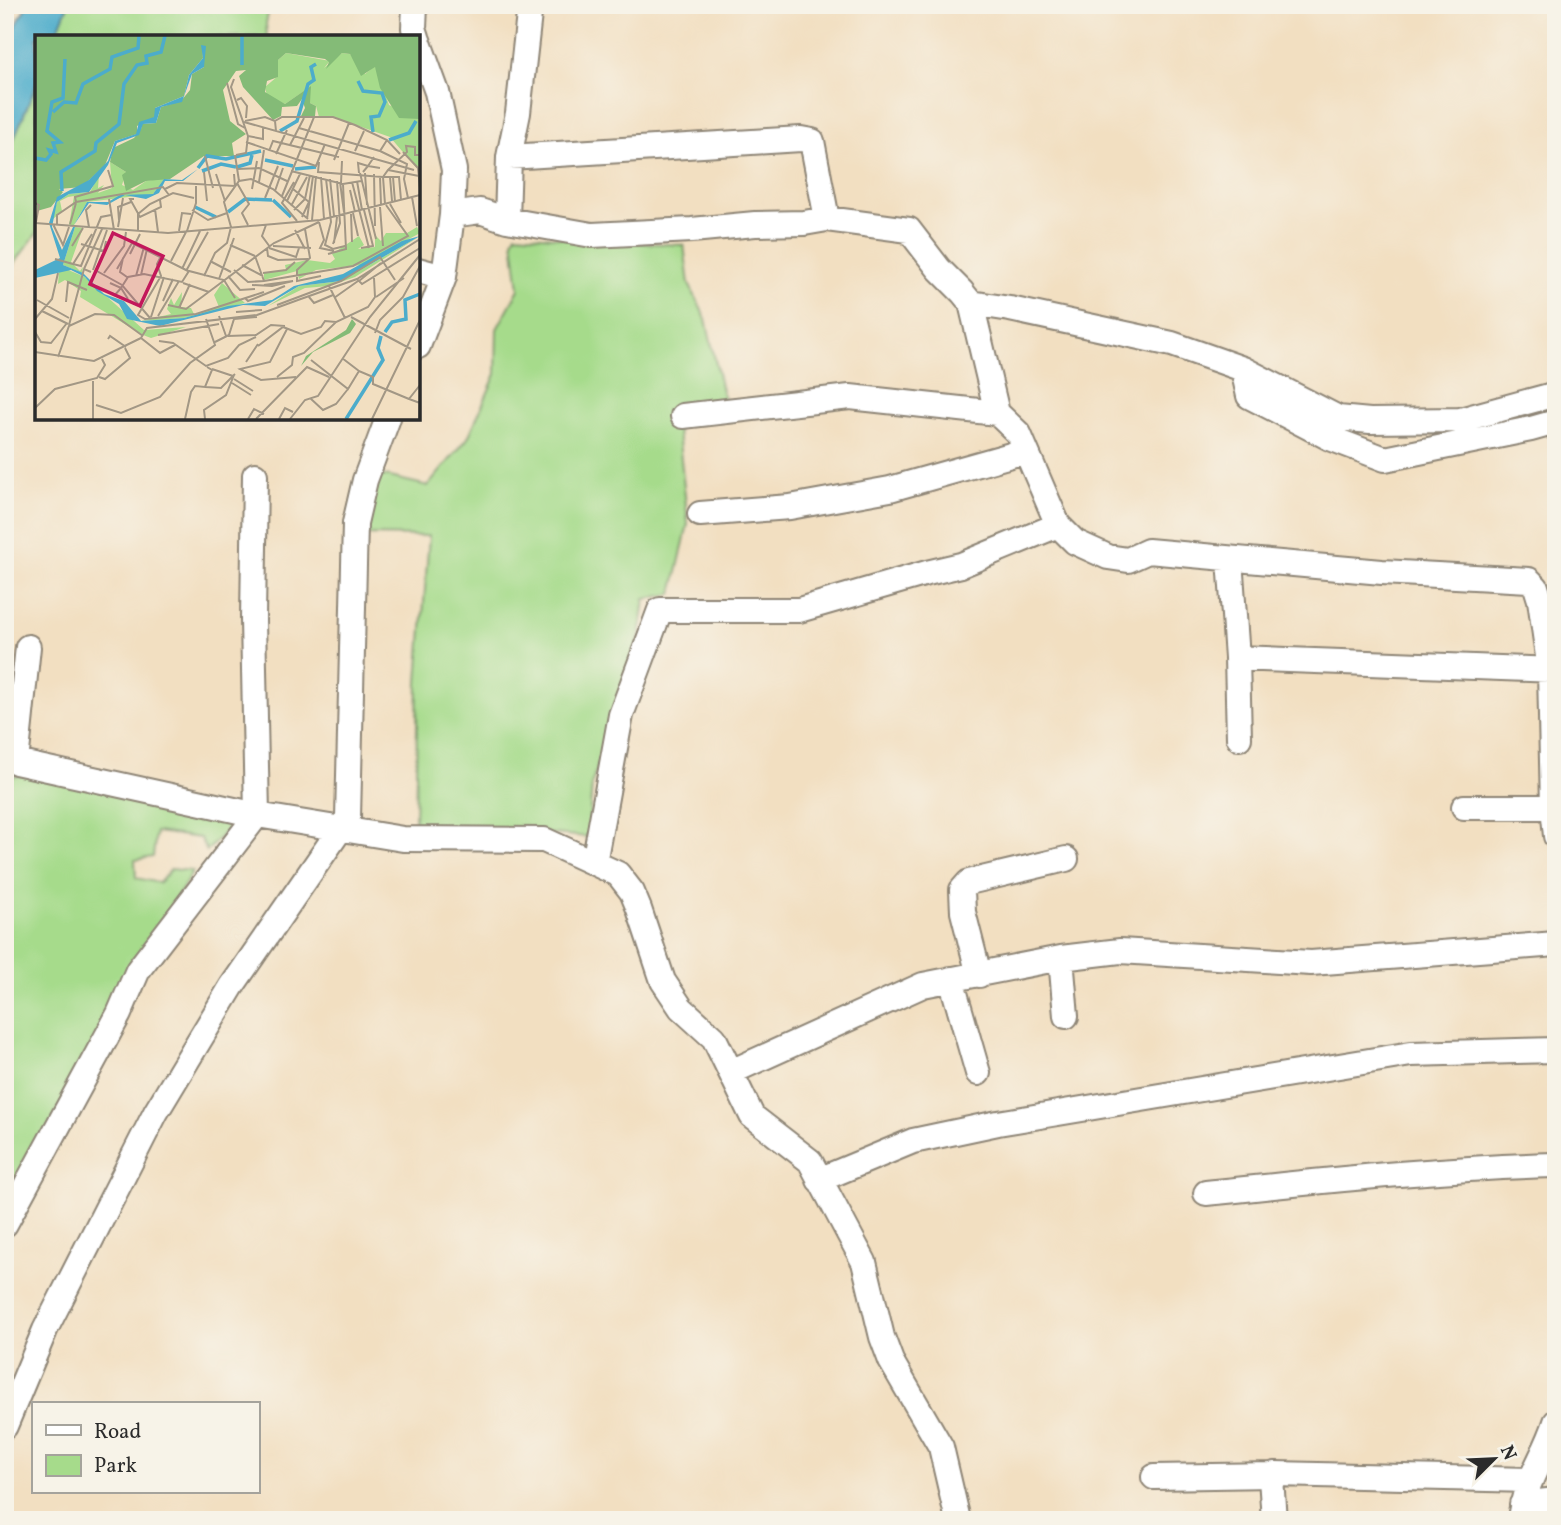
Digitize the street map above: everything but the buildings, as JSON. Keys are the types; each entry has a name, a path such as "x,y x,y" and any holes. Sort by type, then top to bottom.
{"street":[{"path":"415,5 414,28 417,35"},
{"path":"507,220 509,157 518,113 530,5"},
{"path":"420,44 437,92 454,170 452,215 444,277 420,341"},
{"path":"509,157 801,139 812,141 827,219"},
{"path":"452,215 480,211 507,220 592,235 804,223 827,219 909,230 939,269 971,303 997,413 1019,434 1058,526 1075,542 1108,557 1128,560 1148,551 1382,572 1529,580 1536,587 1540,600 1553,670 1553,807 1556,836"},
{"path":"420,271 444,277"},
{"path":"971,303 1160,342 1243,369 1338,418 1370,421 1460,420 1556,394"},
{"path":"1243,369 1249,396 1330,438 1385,459 1556,422"},
{"path":"683,416 850,397 997,413"},
{"path":"5,1426 45,1330 156,1112 232,986 348,818 355,523 365,481 387,420"},
{"path":"700,514 790,508 890,489 1025,451"},
{"path":"5,1224 119,1014 138,970 257,815 253,620 255,475"},
{"path":"594,863 621,715 660,610 799,610 961,565 1058,526"},
{"path":"1230,559 1239,738"},
{"path":"28,647 16,762 257,815 403,839 544,840 618,874 632,892 639,908 663,981 681,1008 714,1038 752,1116 810,1161 864,1262 882,1337 891,1362 941,1447 958,1520"},
{"path":"1237,658 1553,670"},
{"path":"1464,807 1553,807"},
{"path":"979,975 963,912 962,890 969,882 1066,859"},
{"path":"731,1072 923,985 1061,958 1120,951 1311,963 1556,944"},
{"path":"1061,958 1066,1016"},
{"path":"951,979 978,1073"},
{"path":"819,1180 913,1141 998,1123 1410,1054 1556,1050"},
{"path":"1206,1194 1387,1174 1556,1165"},
{"path":"1521,1512 1530,1480 1556,1422"},
{"path":"1154,1477 1272,1475 1530,1480"},
{"path":"1272,1475 1274,1520"},
{"path":"1521,1512 1556,1500"}],"green space":[{"path":"68,5 270,5 266,23 267,35 56,35"},
{"path":"35,88 35,236 5,276 5,160"},
{"path":"516,234 684,245 689,284 706,319 724,400 675,404 688,524 672,594 645,599 640,635 592,783 588,837 415,822 418,682 429,536 359,535 381,475 428,486 468,438 496,374 497,329 519,289 513,240"},
{"path":"5,745 13,776 34,775 237,819 207,851 200,838 156,832 153,857 135,860 136,878 159,883 171,869 193,871 144,952 5,1208"}],"water":[{"path":"27,5 68,5 56,35 35,35 35,88 5,160 5,46"}]}
